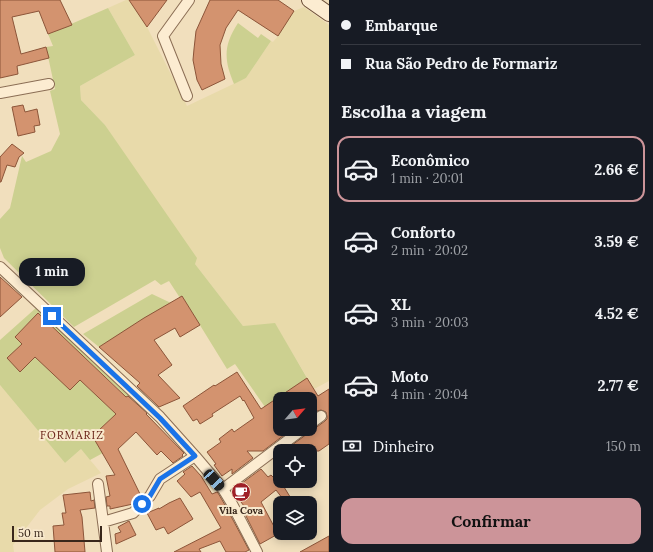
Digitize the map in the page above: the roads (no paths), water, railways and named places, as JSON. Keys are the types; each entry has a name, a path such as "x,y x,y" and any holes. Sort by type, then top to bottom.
{"main road":[{"path":"309,0 329,14"}],"street":[{"path":"187,96 163,36 189,0"},
{"path":"0,93 49,84"},
{"path":"0,268 160,418 195,456 231,502 257,552"},
{"path":"317,419 321,416"},
{"path":"222,489 294,436"},
{"path":"103,522 133,513 150,496 160,479 195,456"},
{"path":"98,484 106,552"}],"place":[{"name":"Vila Cova","path":"241,492"}],"district":[{"name":"FORMARIZ","path":"72,435"}]}
